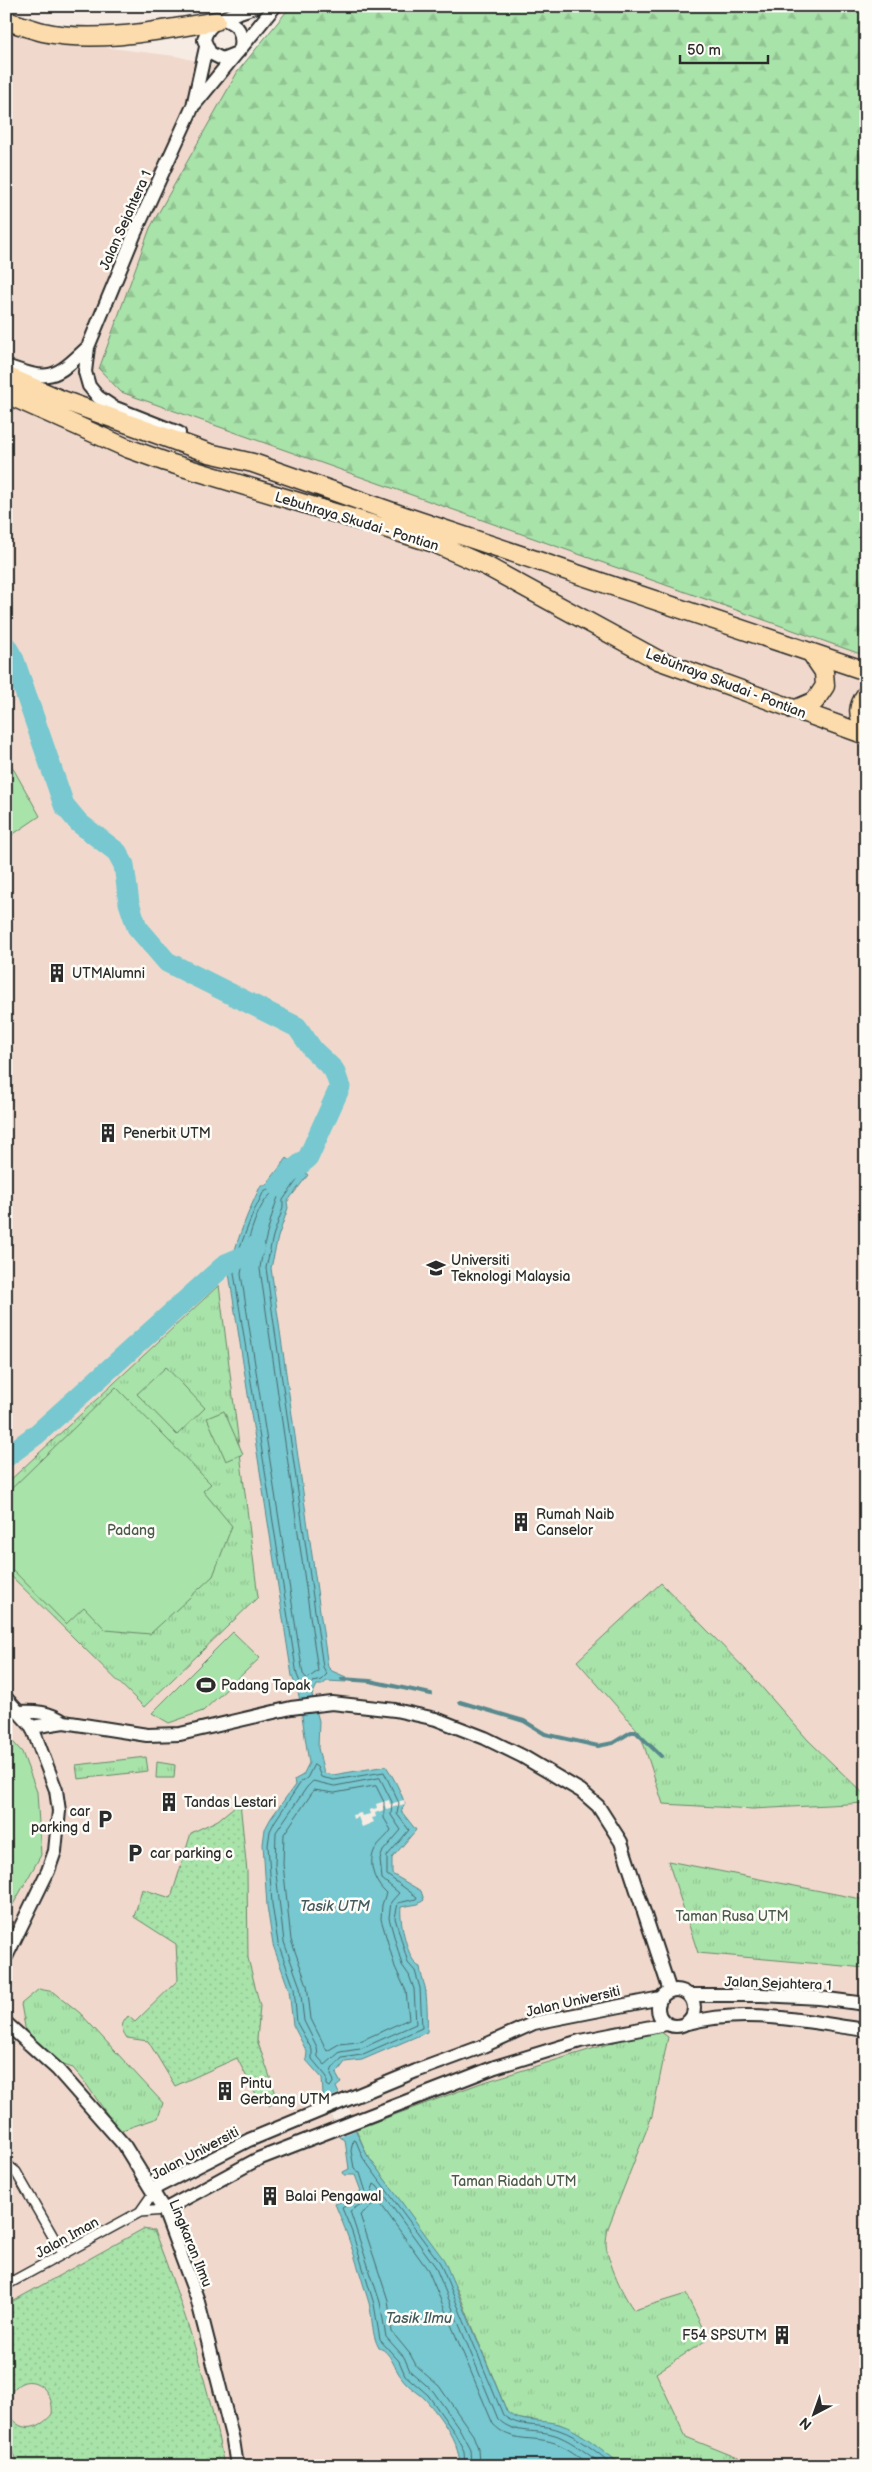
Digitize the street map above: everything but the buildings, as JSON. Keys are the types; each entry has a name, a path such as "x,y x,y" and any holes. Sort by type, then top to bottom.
{"highway":[{"path":"6,21 44,32 74,35 114,35 220,20"},
{"name":"Lebuhraya Skudai - Pontian","path":"6,376 62,400 209,453 253,463 866,671"},
{"name":"Lebuhraya Skudai - Pontian","path":"6,394 127,448 166,462 434,543 488,567 658,660 794,710 866,734"},
{"path":"6,407 43,423 127,448"},
{"path":"794,710 815,701 825,686 824,672 812,653"},
{"path":"866,694 858,711 860,719 866,726"}],"street":[{"path":"74,6 80,6"},
{"path":"220,20 236,26 240,32 239,50 222,59 210,53 206,47 205,32 220,20 257,6"},
{"name":"Jalan Sejahtera 1","path":"193,106 275,6"},
{"name":"Jalan Sejahtera 1","path":"206,47 193,106 135,233 88,347 85,372 89,386 98,397 112,407 253,463"},
{"name":"Jalan Sejahtera 1","path":"6,366 44,377 57,372 88,347"},
{"path":"6,1698 32,1727 56,1790 58,1827 55,1851 48,1872 6,1957"},
{"path":"32,1727 64,1722 148,1735 180,1734 291,1708 332,1703 395,1710 436,1720 485,1738 522,1756 581,1791 598,1806 621,1842 666,1994 658,2009 659,2015 666,2024"},
{"path":"18,1712 39,1711 55,1716 64,1722"},
{"path":"666,1994 680,1990 690,1995 695,2006 688,2023"},
{"name":"Jalan Universiti","path":"140,2212 157,2188 249,2140 481,2047 534,2023 666,1994"},
{"name":"Jalan Sejahtera 1","path":"690,1995 762,1995 819,1998 866,2004"},
{"path":"140,2212 164,2210 258,2159 357,2118 531,2055 580,2041 666,2024 676,2027 710,2017 737,2014 770,2016 866,2030"},
{"name":"Lingkaran Ilmu","path":"6,2023 57,2069 124,2145 164,2210 197,2298 234,2440 237,2466"},
{"path":"6,2164 16,2172 63,2254"},
{"name":"Jalan Iman","path":"6,2286 140,2212"},
{"path":"6,2462 8,2466"}],"shaded area":[{"name":"Universiti Teknologi Malaysia","path":"291,6 866,6 866,2466 6,2466 6,28 55,41 176,56 238,71"}],"green space":[{"path":"291,6 866,6 866,656 121,392 99,369 150,228 238,71"},
{"path":"6,756 40,816 6,839"},
{"name":"Padang","path":"219,1285 258,1597 144,1707 6,1571 6,1484"},
{"path":"166,1367 205,1408 177,1435 137,1394"},
{"path":"116,1387 211,1484 203,1491 232,1526 213,1576 150,1634 106,1630 84,1607 66,1624 6,1563 6,1494"},
{"path":"224,1411 243,1454 226,1461 207,1418"},
{"path":"661,1583 751,1675 808,1740 866,1796 866,1803 753,1809 663,1804 640,1733 577,1661"},
{"name":"Padang Tapak","path":"233,1632 260,1658 203,1711 169,1723 152,1713"},
{"path":"6,1734 22,1752 37,1792 41,1855 6,1917"},
{"path":"146,1757 148,1771 78,1779 76,1765"},
{"path":"157,1762 175,1765 174,1778 156,1778"},
{"path":"240,1802 247,1872 248,1958 260,2006 257,2040 278,2100 269,2106 264,2093 257,2097 237,2058 175,2086 148,2041 127,2038 122,2029 124,2021 128,2016 135,2022 178,1980 176,1944 134,1917 142,1889 171,1898 191,1833 218,1820"},
{"name":"Taman Rusa UTM","path":"668,1861 866,1900 866,1968 698,1953"},
{"path":"39,1989 54,1992 80,2013 163,2103 158,2118 119,2131 73,2068 60,2064 26,2033 21,2004"},
{"name":"Taman Riadah UTM","path":"657,2029 668,2037 652,2116 608,2228 607,2251 617,2278 634,2310 686,2294 708,2339 656,2373 686,2437 758,2466 623,2466 579,2434 559,2424 513,2418 507,2412 458,2291 423,2233 367,2155 356,2129 481,2083"},
{"path":"143,2229 154,2231 175,2288 203,2376 224,2466 19,2466 6,2440 6,2422 12,2419 22,2426 33,2427 48,2419 52,2414 52,2405 45,2389 39,2384 25,2382 17,2386 11,2393 6,2411 6,2305"}],"water":[{"path":"287,1158 308,1175 287,1202 288,1208 278,1237 271,1268 328,1667 332,1671 346,1677 346,1682 327,1681 322,1685 317,1685 312,1695 319,1721 318,1748 324,1773 333,1775 386,1766 397,1784 405,1804 401,1811 416,1830 392,1858 392,1874 421,1891 424,1900 418,1904 401,1907 401,1913 408,1949 416,1964 420,1967 425,1987 427,2032 362,2060 345,2062 336,2074 341,2083 336,2087 367,2155 444,2260 507,2412 518,2418 568,2427 623,2466 462,2466 456,2446 437,2413 425,2399 404,2381 387,2353 379,2348 376,2343 369,2303 335,2204 361,2191 355,2175 344,2175 343,2172 349,2169 345,2140 340,2137 323,2095 322,2078 306,2060 307,2052 293,2025 289,1990 273,1945 267,1906 263,1844 265,1829 295,1785 294,1780 303,1775 309,1763 299,1696 292,1676 229,1273 242,1228 261,1185 266,1185"}],"pier":[{"path":"389,1800 390,1804 404,1800 405,1804 386,1809 383,1806 384,1810 375,1813 376,1817 372,1818 374,1822 362,1827 358,1817 353,1819 352,1815 361,1813 362,1816 370,1814 369,1810 377,1808 376,1804"},
{"path":"342,2092 358,2129 340,2137 324,2100"}],"waterway":[{"path":"6,646 14,660 64,805 79,823 117,852 124,865 129,903 137,927 167,962 297,1027 313,1050 334,1070 340,1087 308,1158 287,1175 279,1187"},
{"path":"6,1457 37,1434 226,1264 252,1253 254,1247"},
{"path":"342,1679 370,1681 431,1694"},
{"path":"460,1702 524,1721 545,1734 598,1746 613,1743 631,1732 636,1732 661,1756"}],"place":[{"name":"UTMAlumni","path":"57,973"},
{"name":"Penerbit UTM","path":"108,1133"},
{"name":"Universiti Teknologi Malaysia","path":"436,1268"},
{"name":"Rumah Naib Canselor","path":"521,1522"},
{"name":"Padang Tapak","path":"206,1685"},
{"name":"Tandas Lestari","path":"169,1802"},
{"name":"car parking d","path":"105,1819"},
{"name":"car parking c","path":"135,1853"},
{"name":"Pintu Gerbang UTM","path":"225,2091"},
{"name":"Balai Pengawal","path":"270,2196"},
{"name":"F54 SPSUTM","path":"782,2335"}],"water label":[{"name":"Tasik UTM","path":"335,1906"},
{"name":"Tasik Ilmu","path":"419,2318"}]}
